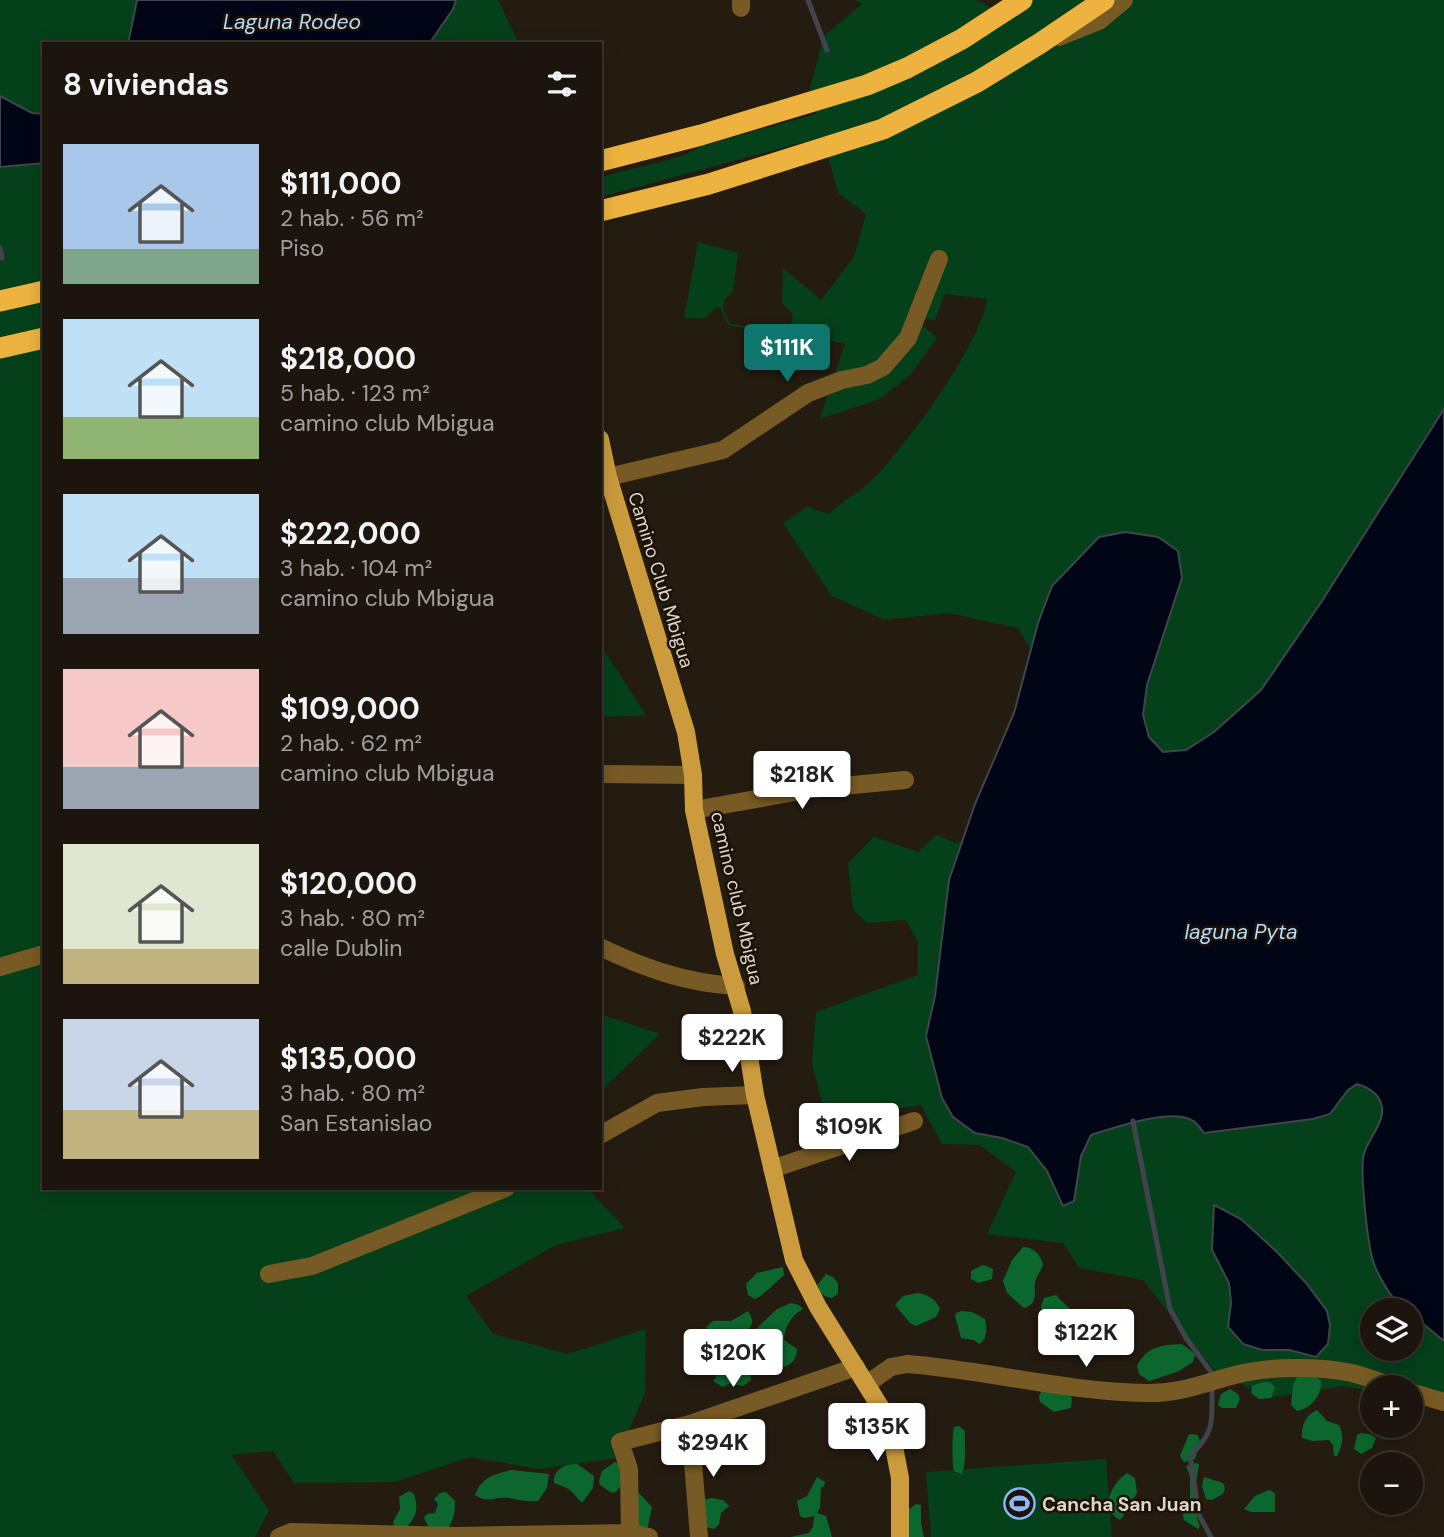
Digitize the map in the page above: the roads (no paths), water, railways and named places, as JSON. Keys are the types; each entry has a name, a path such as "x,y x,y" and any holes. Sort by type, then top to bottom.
{"highway":[{"path":"602,160 701,135 867,85 907,68 962,39 1022,0"},
{"path":"602,211 709,184 883,129 977,82 1100,2"},
{"path":"0,301 42,291"},
{"path":"0,348 42,338"}],"main road":[{"name":"Camino Club Mbigua","path":"602,458 604,477 686,732"},
{"name":"camino club Mbigua","path":"686,732 693,775 694,810 725,954 736,986 755,1095 794,1260 818,1307 889,1421 900,1478 900,1537"}],"street":[{"path":"1039,44 1099,21 1124,0"},
{"path":"604,477 723,450 808,393 842,380 867,375 883,367 908,338 939,259"},
{"path":"602,774 693,775"},
{"path":"694,810 812,789 905,780"},
{"path":"602,948 651,970 704,984 736,986"},
{"path":"0,967 42,955"},
{"path":"602,1134 657,1103 703,1097 755,1095"},
{"path":"772,1169 914,1121"},
{"path":"269,1275 312,1266 501,1190"},
{"path":"867,1384 891,1367 907,1364 1147,1394 1205,1386 1236,1375 1264,1370 1322,1369 1360,1376"},
{"path":"630,1533 629,1469 620,1442 690,1424 856,1367"},
{"path":"1423,1396 1444,1402"},
{"path":"690,1424 699,1537"},
{"path":"279,1537 291,1532 456,1536 630,1533 649,1537"}],"water":[{"name":"Laguna Rodeo","path":"137,0 456,0 453,9 430,42 128,42"},
{"path":"0,96 32,113 42,114 42,163 0,167"},
{"name":"laguna Pyta","path":"1444,409 1444,1341 1423,1324 1423,1298 1393,1298 1373,1261 1365,1210 1363,1158 1381,1120 1382,1108 1376,1094 1367,1088 1357,1084 1348,1090 1330,1114 1313,1119 1204,1133 1193,1121 1184,1117 1158,1117 1091,1135 1081,1156 1074,1201 1063,1206 1047,1171 1028,1147 975,1133 953,1117 942,1098 926,1036 935,996 949,880 975,804 1014,713 1038,623 1052,586 1099,537 1125,532 1158,537 1178,551 1182,578 1147,685 1143,715 1149,737 1163,752 1186,750 1214,732 1261,690 1322,601"},
{"path":"1214,1205 1241,1219 1277,1252 1327,1311 1330,1325 1328,1344 1316,1357 1289,1350 1262,1350 1243,1344 1228,1327 1231,1303 1229,1283 1212,1250"}],"waterway":[{"path":"808,0 827,50"},
{"path":"0,248 2,258"},
{"path":"1133,1121 1170,1309 1186,1338 1211,1372"},
{"path":"1211,1537 1199,1515 1190,1456 1208,1433 1212,1389"}],"place":[{"name":"Cancha San Juan","path":"1019,1504"}]}
